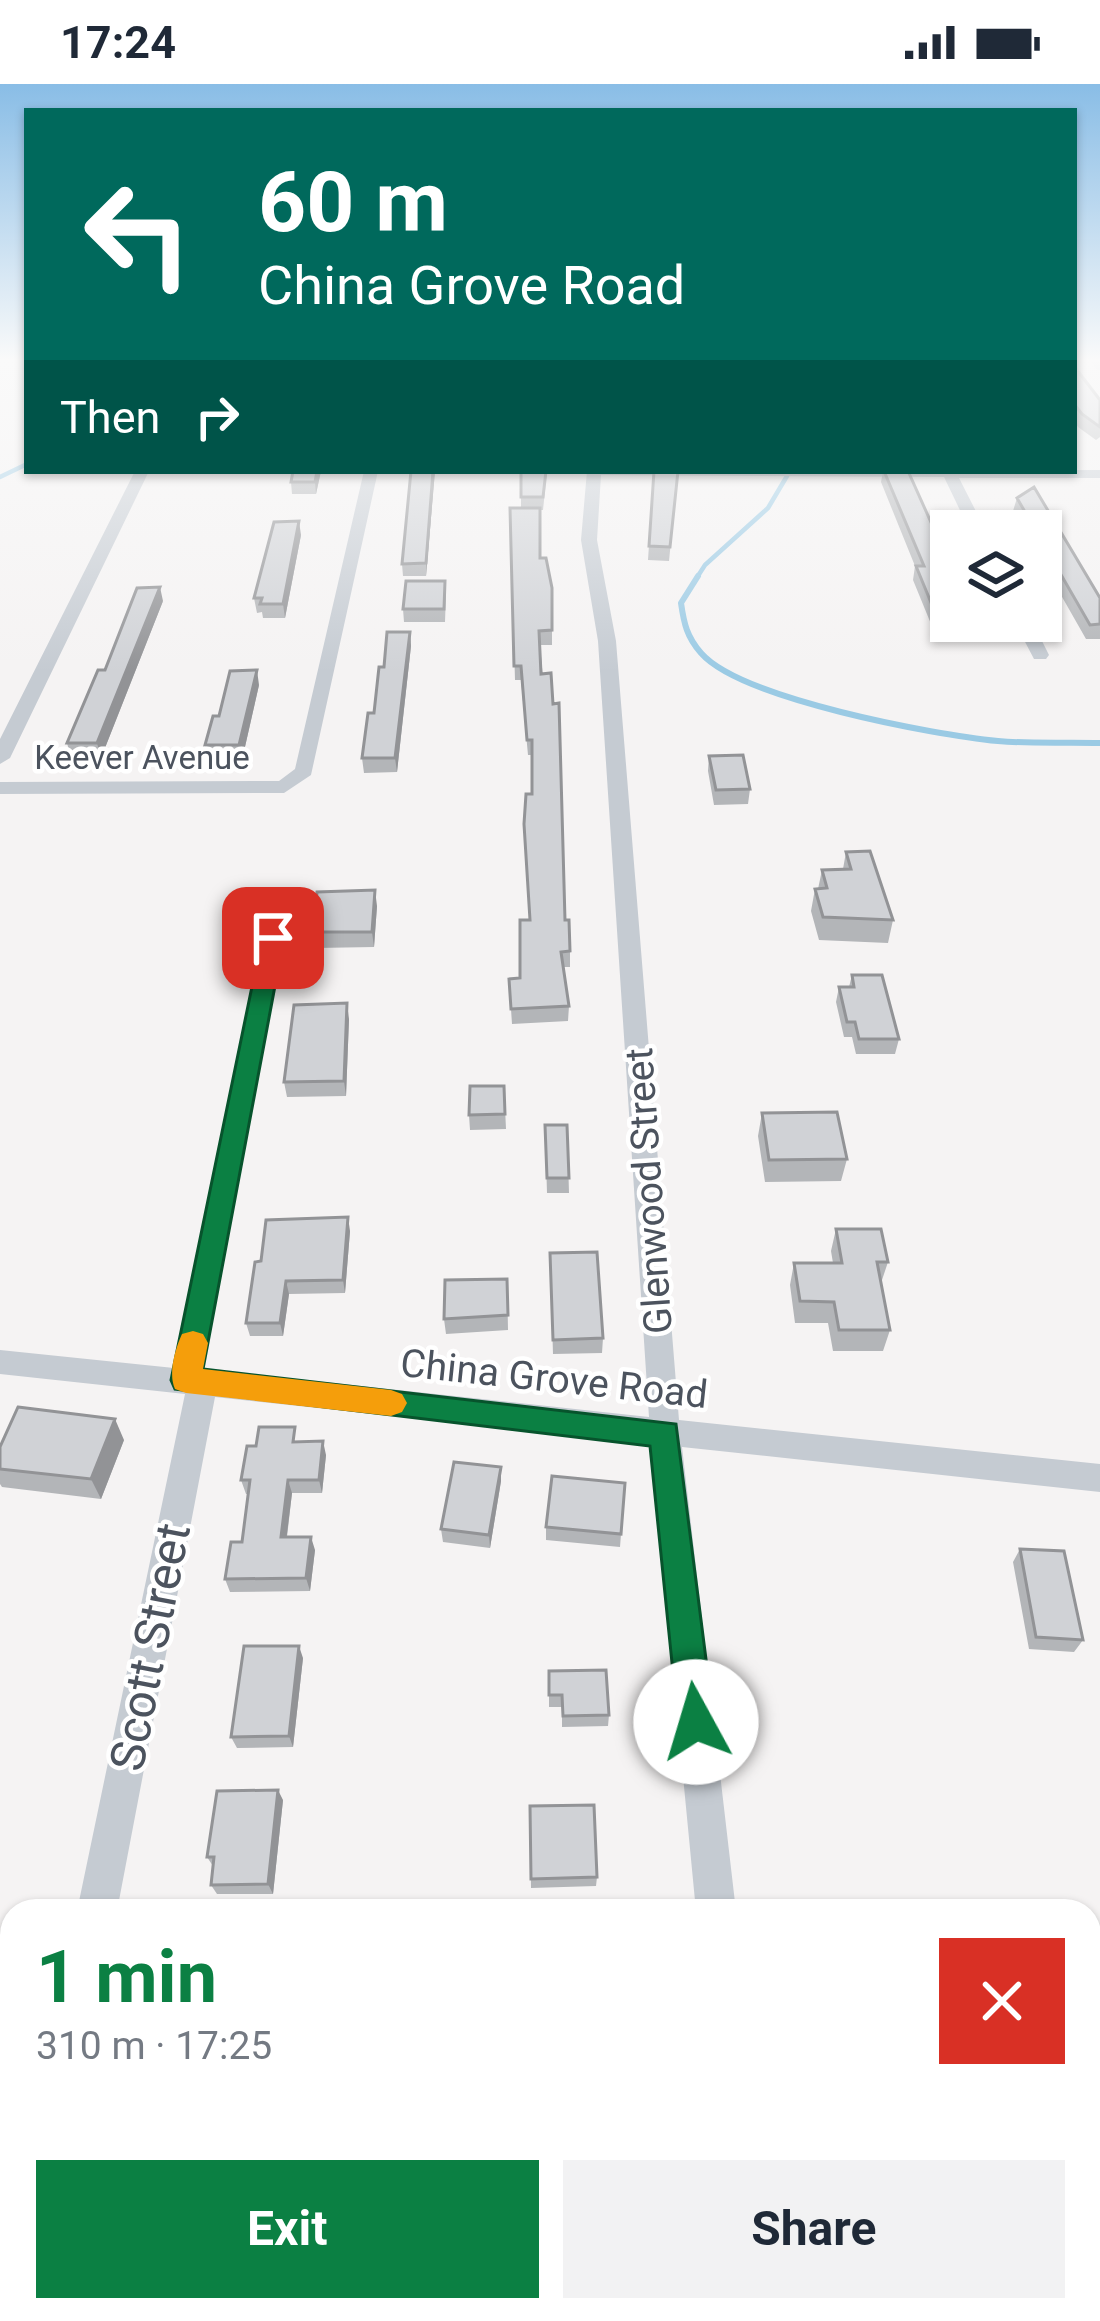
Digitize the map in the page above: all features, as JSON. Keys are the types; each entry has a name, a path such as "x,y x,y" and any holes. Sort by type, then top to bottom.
{"street":[{"path":"0,758 141,474"},
{"name":"Keever Avenue","path":"0,788 284,787 304,771 370,474"},
{"name":"Glenwood Street","path":"594,474 589,540 607,641 665,1434 715,1899"},
{"path":"950,474 968,510"},
{"path":"1034,642 1040,655"},
{"name":"Scott Street","path":"100,1899 282,894"},
{"name":"China Grove Road","path":"0,1362 1100,1478"}],"building":[{"path":"292,474 316,474 315,482 291,482"},
{"path":"411,474 433,474 426,563 402,564"},
{"path":"521,474 546,474 543,497 521,497"},
{"path":"654,474 678,474 670,547 649,546"},
{"path":"885,474 909,474 930,520 930,600 916,566 924,566"},
{"path":"1034,487 1048,510 1024,510 1017,498"},
{"path":"510,508 540,508 540,558 546,558 552,588 552,630 539,631 541,674 551,673 553,704 559,703 565,920 569,920 570,951 561,952 569,1006 511,1009 509,979 520,978 520,920 530,920 524,824 526,794 532,794 532,740 527,740 521,666 514,666"},
{"path":"299,521 283,604 260,604 262,598 254,598 274,522"},
{"path":"1062,534 1100,598 1100,624 1090,625 1062,576"},
{"path":"406,581 445,581 444,609 403,609"},
{"path":"160,587 97,743 67,743 98,670 105,670 137,588"},
{"path":"387,632 410,632 395,758 362,758 379,667 384,667"},
{"path":"257,670 239,745 205,745 213,716 219,716 230,671"},
{"path":"743,755 750,789 716,790 709,756"},
{"path":"870,851 893,920 823,917 815,889 827,888 822,870 851,869 846,852"},
{"path":"375,890 372,932 313,932 317,892"},
{"path":"852,975 882,975 899,1039 859,1039 855,1022 847,1022 839,987 854,987"},
{"path":"347,1003 344,1081 284,1082 294,1005"},
{"path":"470,1086 504,1086 505,1114 469,1115"},
{"path":"837,1112 847,1159 769,1160 762,1113"},
{"path":"545,1125 567,1125 569,1178 547,1178"},
{"path":"348,1217 343,1280 286,1281 280,1323 246,1323 266,1220"},
{"path":"836,1229 881,1229 888,1262 877,1262 890,1330 839,1330 834,1302 800,1301 794,1263 842,1263"},
{"path":"597,1252 603,1338 553,1340 550,1253"},
{"path":"507,1279 508,1315 444,1319 445,1280"},
{"path":"18,1407 115,1419 91,1479 0,1469 0,1447"},
{"path":"259,1427 295,1427 293,1442 323,1441 319,1480 288,1480 281,1537 311,1537 306,1578 225,1579 231,1542 242,1542 250,1480 241,1480 247,1446 256,1446"},
{"path":"454,1462 501,1467 489,1535 441,1529"},
{"path":"552,1476 625,1483 621,1534 546,1527"},
{"path":"1020,1549 1064,1551 1083,1640 1036,1637"},
{"path":"244,1646 299,1646 289,1736 231,1737"},
{"path":"606,1670 609,1715 563,1716 562,1695 549,1695 549,1671"},
{"path":"278,1790 268,1884 211,1885 214,1857 207,1857 217,1791"},
{"path":"594,1805 597,1877 531,1879 530,1806"}],"waterway":[{"path":"0,477 24,465"},
{"path":"696,579 705,565 768,508 787,476"},
{"path":"698,576 681,603 689,636 723,670 755,685 841,712 931,731 1011,742 1100,743"}],"slow traffic":[{"path":"193,1343 186,1380 391,1403"}],"route":[{"path":"273,938 186,1380 665,1434 696,1722"}]}
